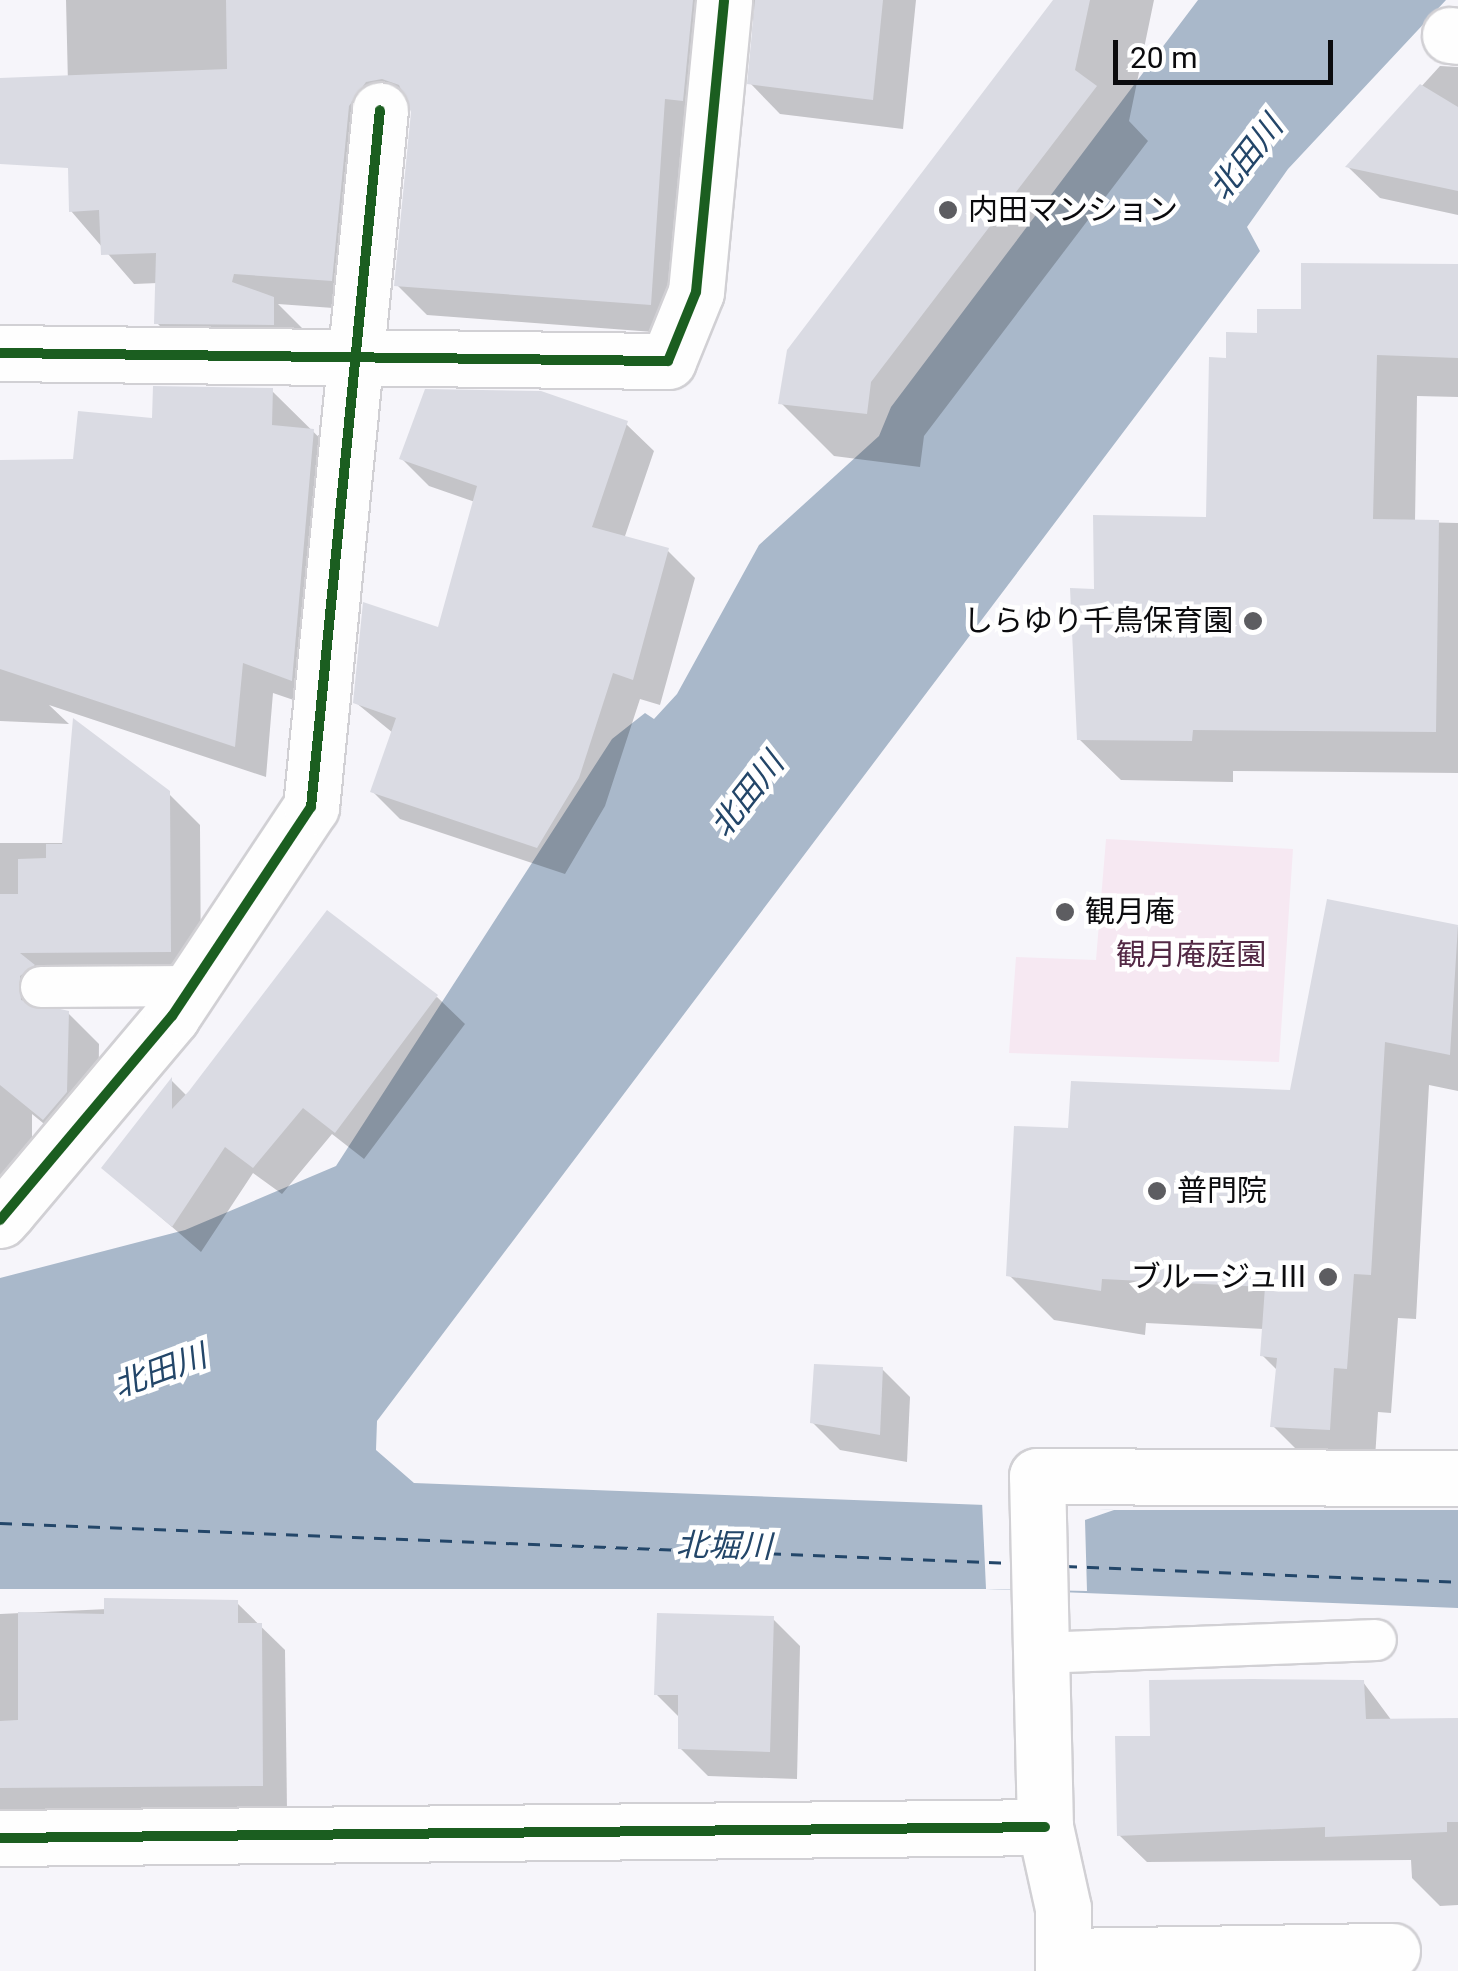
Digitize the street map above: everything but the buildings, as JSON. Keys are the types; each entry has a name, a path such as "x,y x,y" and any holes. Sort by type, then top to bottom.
{"street":[{"path":"0,353 358,354 668,361 696,292 724,0"},
{"path":"4,1216 191,986 311,808 380,110"},
{"path":"1392,1951 1063,1963 1045,1827 1038,1476 1458,1478"},
{"path":"0,1838 1045,1827"}],"lane":[{"path":"41,987 191,986"},
{"path":"1040,1628 1376,1640"}],"green space":[{"name":"観月庵庭園","path":"1106,839 1293,849 1279,1062 1009,1053 1016,957 1096,960"}],"water":[{"path":"1198,0 1446,0 1288,169 1247,227 1260,251 377,1421 376,1450 414,1483 1114,1510 1458,1510 1458,1608 986,1589 0,1589 0,1278 185,1230 336,1166 612,739 645,713 654,719 677,694 759,545 879,436 891,407"}],"pier":[{"path":"982,1501 1114,1510 1085,1520 1087,1591 986,1589"}],"ferry route":[{"path":"0,1523 1012,1563"},
{"path":"1065,1566 1458,1582"}],"cycle path":[{"path":"0,353 668,361 696,292 724,0"},
{"path":"0,1220 172,1016 311,807 380,110"},
{"path":"0,1838 1045,1827"}],"place":[{"name":"内田マンション","path":"948,210"},
{"name":"しらゆり千鳥保育園","path":"1253,621"},
{"name":"観月庵","path":"1065,912"},
{"name":"普門院","path":"1157,1191"},
{"name":"ブルージュⅢ","path":"1328,1277"}],"water label":[{"name":"北田川","path":"1246,158"},
{"name":"北田川","path":"747,795"},
{"name":"北田川","path":"160,1371"},
{"name":"北堀川","path":"724,1546"}]}
